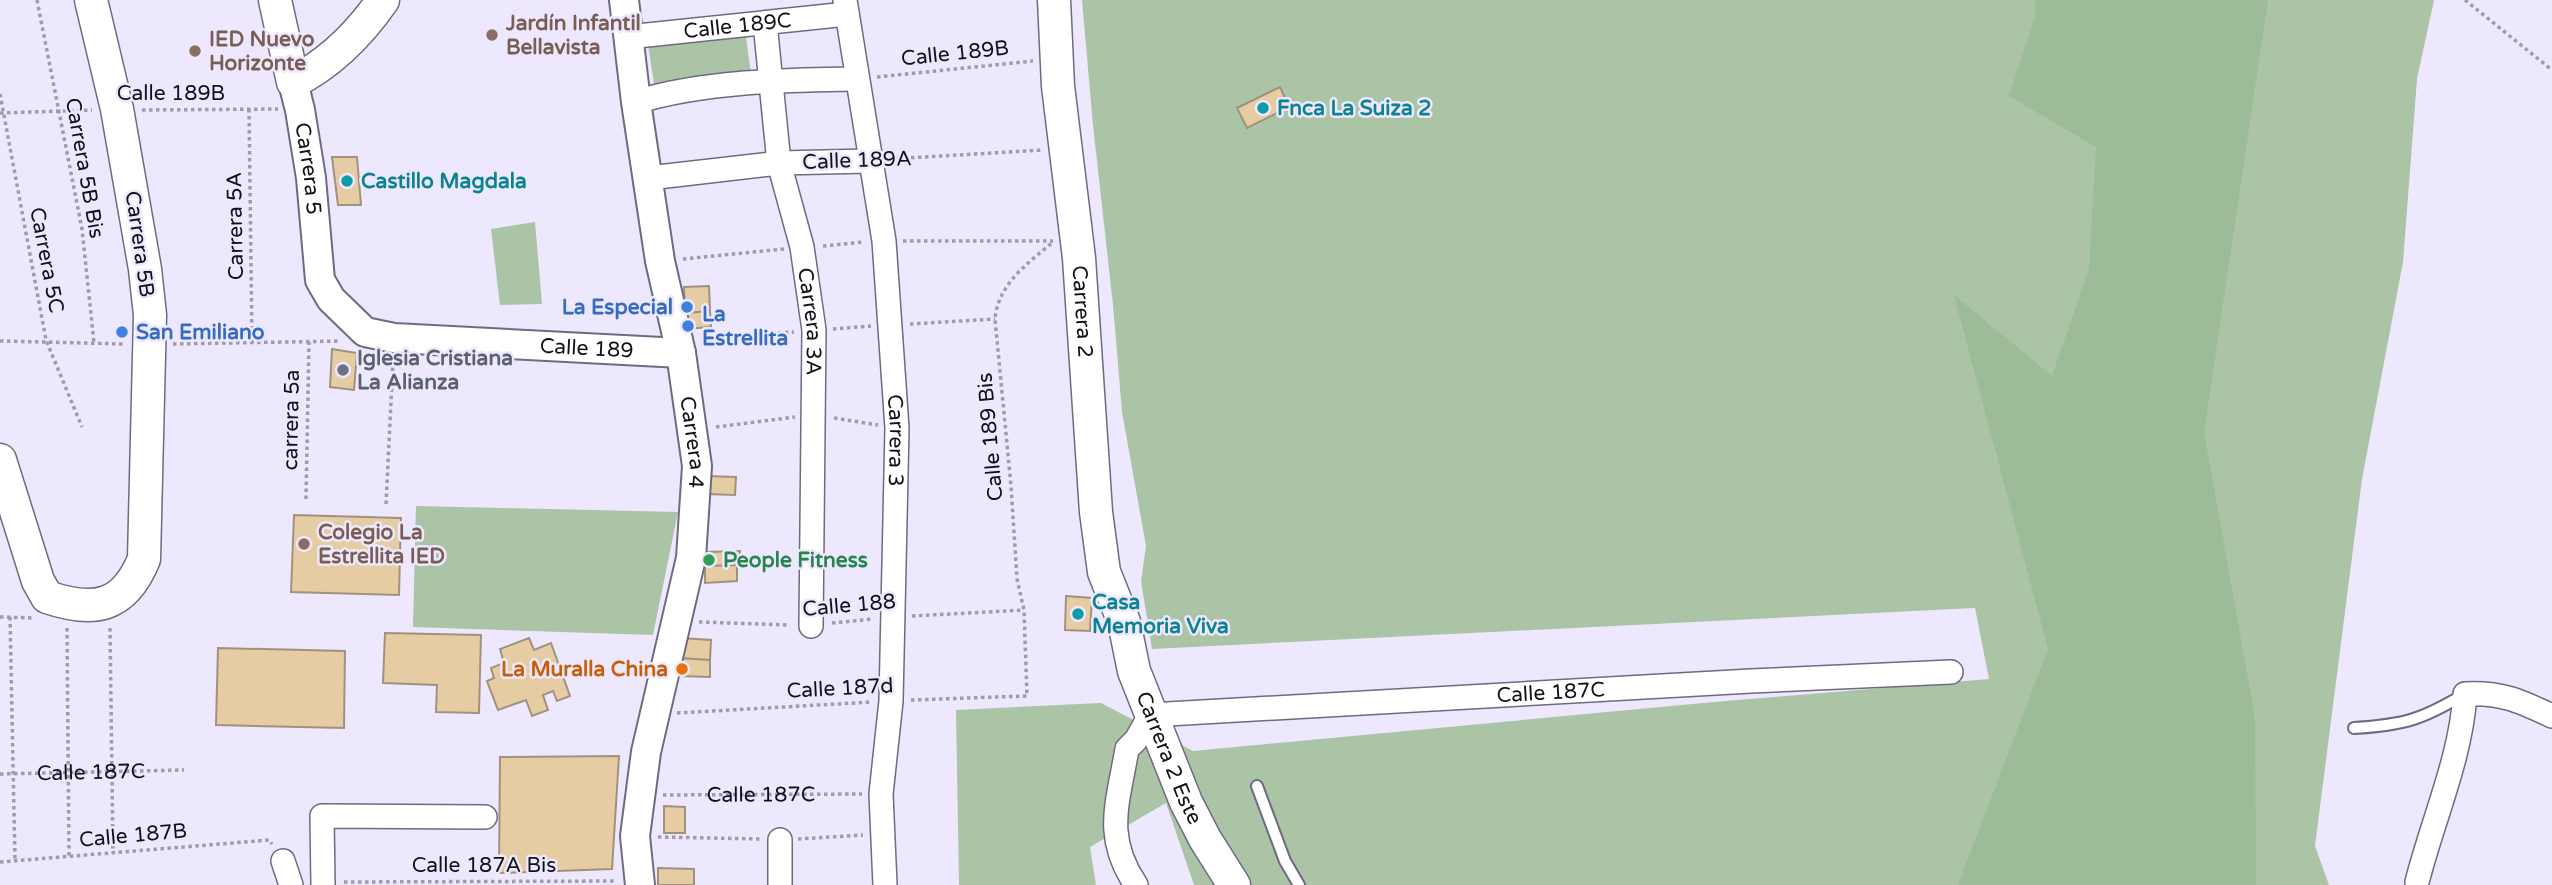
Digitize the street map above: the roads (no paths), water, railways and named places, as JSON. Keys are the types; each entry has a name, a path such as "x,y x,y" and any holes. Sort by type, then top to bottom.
{"main road":[{"name":"Carrera 5B","path":"1,460 38,581 47,597 64,603 94,606 108,602 126,591 144,559 149,345 145,269 117,109 91,0"},
{"name":"Carrera 5","path":"275,0 296,96"},
{"path":"296,96 317,70 356,33 383,0"},
{"name":"Carrera 2","path":"1054,0 1056,59 1074,203 1096,512 1104,572 1124,622"},
{"name":"Carrera 2 Este","path":"1124,622 1134,671 1186,802 1234,885"}],"street":[{"path":"283,39 290,21 290,0"},
{"name":"Carrera 4","path":"624,0 660,261 681,352 697,466 691,558 646,752 635,836 640,883"},
{"name":"Calle 189C","path":"628,37 765,23 846,7"},
{"name":"Carrera 3","path":"846,7 884,241 897,428 891,701 881,794 885,885"},
{"name":"Carrera 3A","path":"765,23 779,163 802,247 814,330 811,626"},
{"path":"636,102 657,96 771,80 858,79"},
{"name":"Carrera 5","path":"296,96 311,178 320,279 331,299 361,327"},
{"name":"Calle 189A","path":"649,178 779,163 870,161"},
{"name":"Calle 189","path":"361,327 394,338 681,352"},
{"name":"Calle 187C","path":"1150,715 1737,681 1951,672"},
{"path":"2417,882 2428,837 2452,767 2464,717 2465,694 2490,693 2511,697 2552,716"},
{"path":"1136,885 1119,854 1114,828 1127,749 1136,740 1150,715"},
{"path":"330,883 322,816 485,817"},
{"path":"780,840 780,885"},
{"path":"284,860 291,885"}],"lane":[{"path":"2354,728 2392,726 2428,715 2465,694"},
{"path":"1257,786 1285,861 1299,885"}],"place":[{"name":"Jardín Infantil Bellavista","path":"492,35"},
{"name":"IED Nuevo Horizonte","path":"195,51"},
{"name":"Fnca La Suiza 2","path":"1263,108"},
{"name":"Castillo Magdala","path":"347,181"},
{"name":"La Especial","path":"687,307"},
{"name":"La Estrellita","path":"688,326"},
{"name":"San Emiliano","path":"122,332"},
{"name":"Iglesia Cristiana La Alianza","path":"343,370"},
{"name":"Colegio La Estrellita IED","path":"304,544"},
{"name":"People Fitness","path":"709,560"},
{"name":"Casa Memoria Viva","path":"1078,614"},
{"name":"La Muralla China","path":"682,669"}]}
